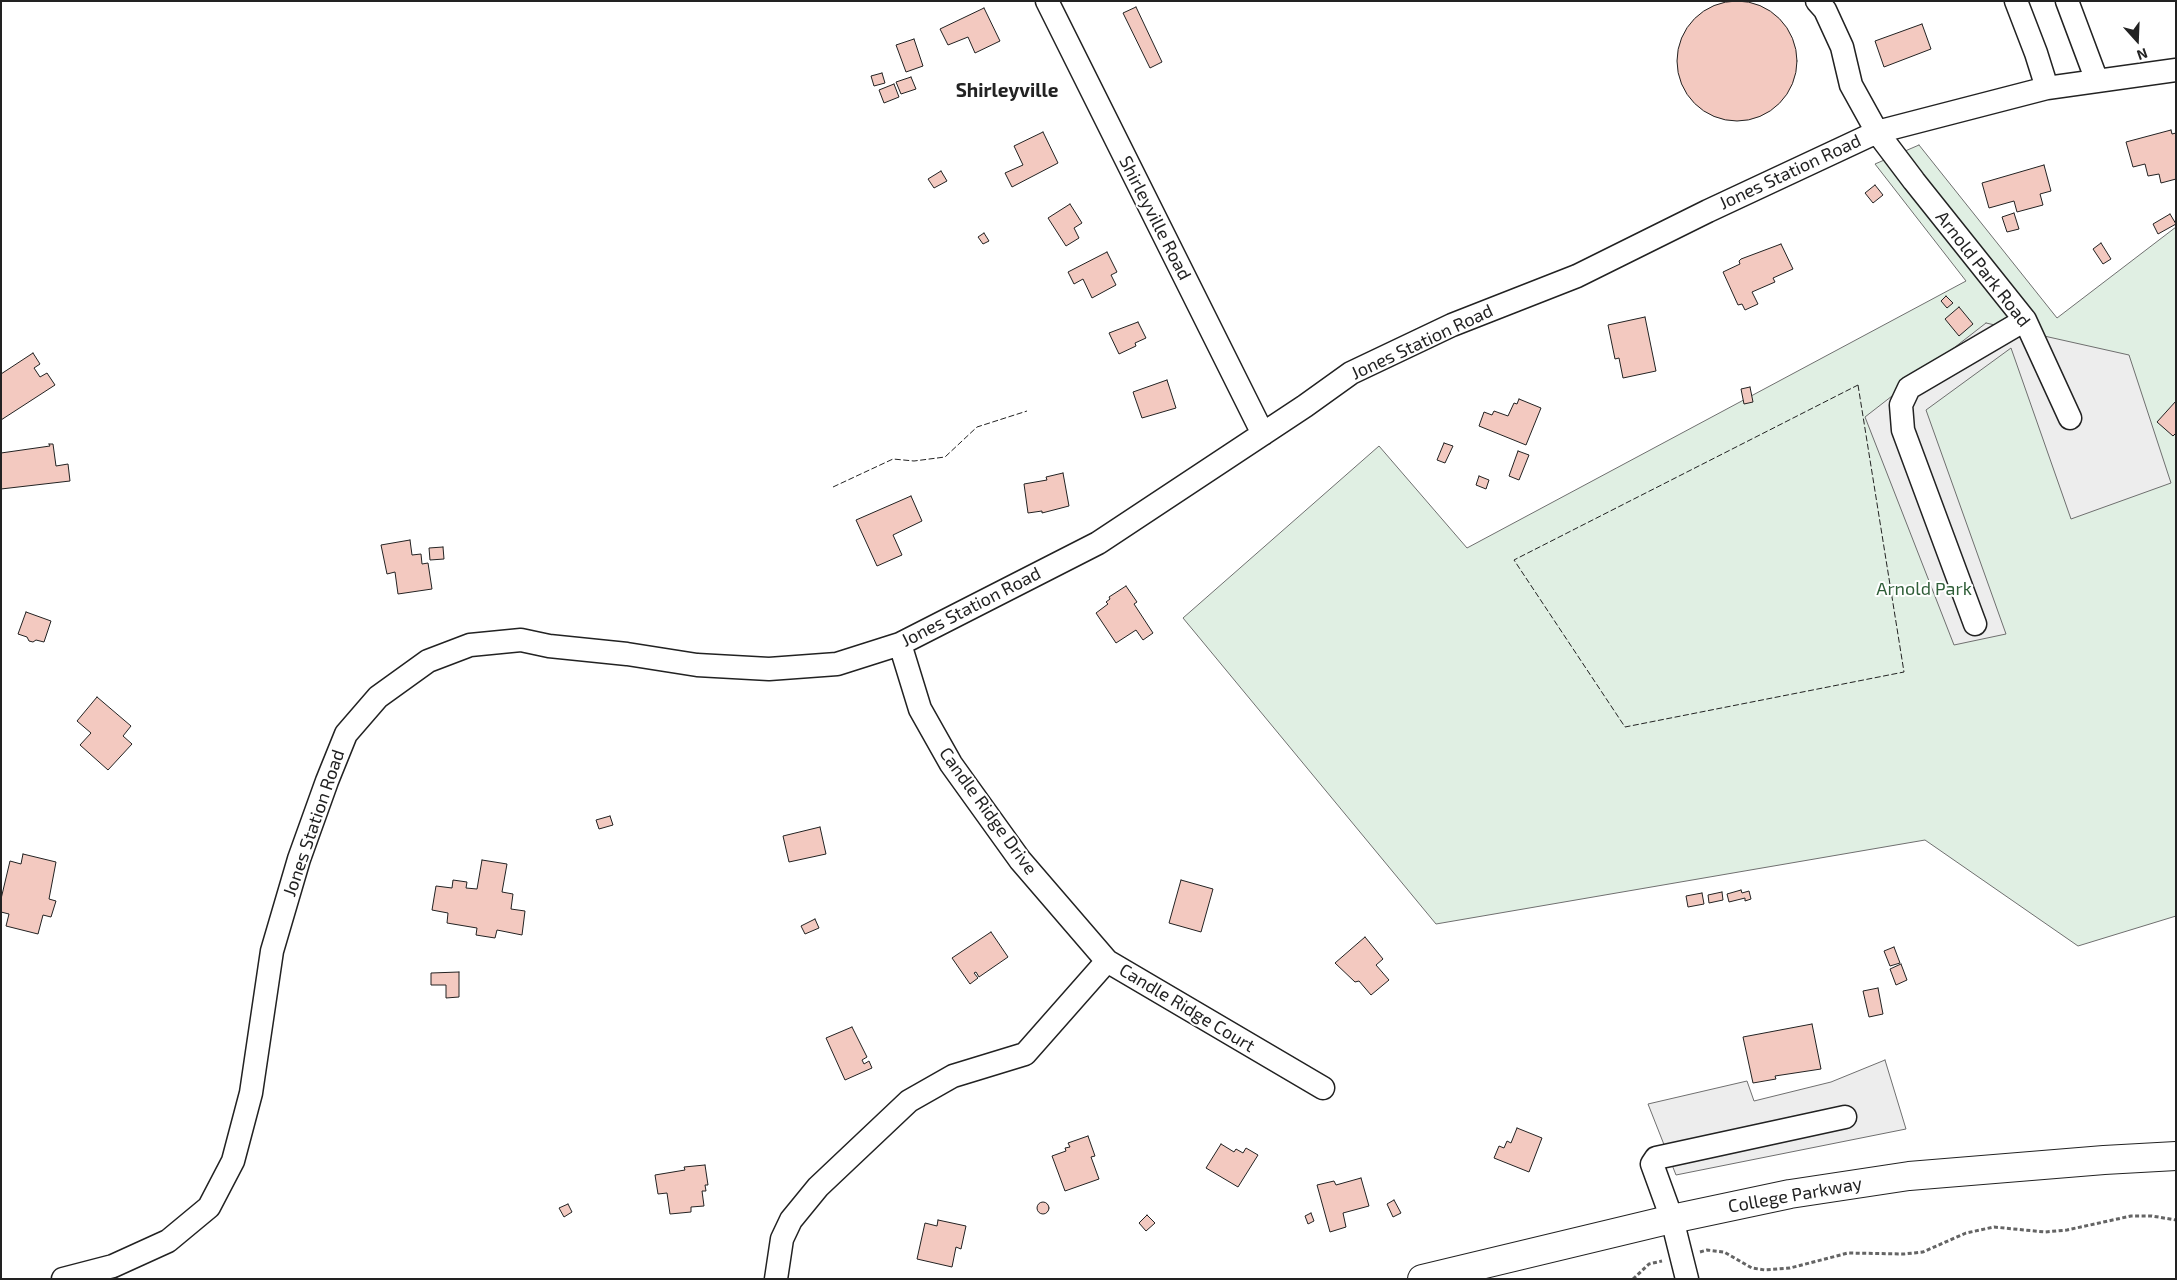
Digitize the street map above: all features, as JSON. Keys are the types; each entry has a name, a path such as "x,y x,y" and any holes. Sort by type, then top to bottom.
{"main road":[{"name":"College Parkway","path":"1422,1279 1672,1219 1790,1194 1909,1176 2176,1156"}],"street":[{"name":"Shirleyville Road","path":"1047,1 1263,434"},
{"name":"Arnold Park Road","path":"1816,1 1825,10 1842,47 1851,85 1877,132 2026,320 2070,418"},
{"path":"2016,1 2047,88"},
{"path":"2067,1 2097,81"},
{"name":"Jones Station Road","path":"63,1279 113,1266 168,1241 209,1207 233,1161 251,1093 272,951 299,859 327,780 346,734 378,697 428,661 470,645 521,640 549,646 627,654 697,665 770,669 837,664 900,644 1098,543 1263,434 1352,372 1452,325 1576,276 1708,210 1877,132 2047,88 2176,70"},
{"path":"1975,624 1903,430 1901,405 1909,388 2026,320"},
{"name":"Candle Ridge Drive","path":"900,644 920,709 951,764 1020,860 1107,961"},
{"name":"Candle Ridge Court","path":"776,1279 782,1239 791,1220 818,1187 909,1101 953,1076 1025,1054 1107,961 1322,1088"},
{"path":"1686,1279 1672,1219 1652,1164 1656,1158 1845,1117"}],"path":[{"path":"1707,1250 1724,1252 1752,1268 1765,1270 1790,1268 1848,1253 1904,1254 1923,1252 1966,1233 1986,1228 2045,1232 2067,1230 2131,1216 2152,1216 2176,1220"},
{"path":"1633,1279 1649,1264"}],"green space":[{"name":"Arnold Park","path":"1919,145 2057,318 2176,227 2176,916 2078,946 1925,840 1436,924 1183,618 1379,446 1467,548 1966,281 1875,164"}],"shaded area":[{"path":"1986,323 2129,355 2171,483 2071,519 2011,348 1926,410 2006,634 1954,645 1865,417"},
{"path":"1885,1060 1906,1129 1676,1175 1648,1104 1747,1081 1754,1101 1831,1082"}],"building":[{"path":"1737,1 1760,5 1780,18 1793,38 1797,61 1793,84 1780,104 1760,117 1737,121 1714,117 1694,104 1681,84 1677,61 1681,38 1694,18 1714,5"},
{"path":"1136,7 1162,62 1150,68 1123,13"},
{"path":"984,8 1000,41 975,53 968,37 948,45 940,29"},
{"path":"1922,24 1931,49 1884,67 1875,41"},
{"path":"914,39 923,66 906,72 896,45"},
{"path":"882,73 885,83 874,86 871,76"},
{"path":"911,77 916,89 901,94 896,82"},
{"path":"894,84 899,97 884,103 879,90"},
{"path":"2171,130 2172,134 2176,133 2176,179 2161,183 2159,174 2148,176 2145,164 2133,167 2126,142"},
{"path":"1043,132 1058,163 1012,187 1005,173 1023,165 1014,146"},
{"path":"2044,165 2051,191 2040,194 2043,205 2017,212 2014,201 1989,208 1982,183"},
{"path":"941,171 947,181 934,188 928,179"},
{"path":"1875,185 1883,195 1873,203 1865,193"},
{"path":"1070,204 1082,223 1074,228 1079,238 1066,246 1048,218"},
{"path":"2014,213 2019,229 2007,232 2002,217"},
{"path":"2170,214 2176,224 2158,234 2153,224"},
{"path":"984,233 989,241 983,244 978,237"},
{"path":"2101,243 2111,259 2103,264 2093,249"},
{"path":"1781,244 1793,269 1773,278 1775,282 1752,292 1758,304 1745,310 1742,304 1738,305 1723,272 1740,264 1739,261 1741,259"},
{"path":"1107,252 1117,272 1111,275 1116,285 1092,298 1083,279 1074,284 1068,272"},
{"path":"1946,296 1953,303 1947,308 1941,301"},
{"path":"1959,307 1973,324 1959,336 1945,319"},
{"path":"1645,317 1656,371 1623,378 1619,358 1615,359 1608,325"},
{"path":"1138,322 1146,338 1135,343 1136,346 1119,354 1109,333"},
{"path":"33,353 40,364 34,368 40,377 47,373 55,385 1,420 1,374"},
{"path":"1167,380 1176,408 1142,418 1133,392"},
{"path":"1750,387 1753,402 1744,404 1741,389"},
{"path":"1519,399 1541,408 1526,445 1479,426 1484,412 1492,415 1494,411 1508,416 1514,403 1517,404"},
{"path":"2176,401 2176,433 2173,436 2157,422"},
{"path":"1444,443 1453,446 1445,463 1437,460"},
{"path":"49,444 53,444 56,466 68,464 70,481 1,489 1,453 50,446"},
{"path":"1518,451 1529,455 1519,480 1509,476"},
{"path":"1063,473 1069,506 1042,513 1042,511 1028,513 1024,484 1047,480 1046,477"},
{"path":"1479,476 1489,480 1486,489 1476,485"},
{"path":"911,496 922,521 893,535 902,555 877,566 856,520"},
{"path":"410,540 412,555 421,554 422,564 428,563 432,589 398,594 395,572 387,574 381,545"},
{"path":"443,547 444,559 430,560 429,548"},
{"path":"1126,586 1137,602 1134,604 1153,633 1143,640 1136,630 1116,643 1096,613 1108,604 1106,602 1110,599 1109,597"},
{"path":"26,612 51,621 44,642 29,641 27,637 18,634"},
{"path":"97,697 131,726 123,736 132,744 108,770 80,745 91,733 77,721"},
{"path":"610,816 613,825 599,829 596,820"},
{"path":"820,827 826,854 789,862 783,836"},
{"path":"23,854 56,862 49,899 56,901 51,917 43,915 38,934 6,926 9,914 1,912 1,899 10,861 21,864"},
{"path":"482,860 507,864 502,892 513,894 511,909 525,911 522,935 497,930 495,938 476,935 477,928 447,923 448,913 432,910 436,886 452,888 453,880 467,882 466,888 477,889"},
{"path":"1181,880 1213,889 1201,932 1169,923"},
{"path":"1741,890 1742,893 1749,891 1751,899 1745,901 1745,898 1729,902 1727,894"},
{"path":"1722,892 1723,900 1709,903 1708,895"},
{"path":"1702,893 1704,904 1688,907 1686,896"},
{"path":"815,919 819,928 805,934 801,926"},
{"path":"991,932 1008,957 979,977 976,972 974,973 978,978 970,984 952,958"},
{"path":"1365,937 1383,959 1376,965 1389,980 1371,995 1359,981 1355,982 1335,963"},
{"path":"1894,947 1900,963 1890,966 1884,951"},
{"path":"1901,964 1907,980 1896,985 1890,969"},
{"path":"459,972 459,997 446,998 446,985 431,985 431,973"},
{"path":"1878,988 1883,1014 1869,1017 1863,991"},
{"path":"1812,1024 1821,1069 1775,1076 1776,1079 1753,1083 1743,1037"},
{"path":"852,1027 867,1057 862,1060 864,1064 869,1061 872,1068 845,1080 826,1038"},
{"path":"1517,1128 1542,1138 1529,1172 1494,1158 1499,1146 1504,1148 1507,1141 1511,1143"},
{"path":"1088,1136 1095,1156 1091,1157 1099,1179 1065,1191 1052,1156 1066,1151 1065,1148 1070,1147 1068,1143"},
{"path":"1221,1144 1234,1152 1236,1149 1243,1153 1246,1148 1258,1155 1238,1187 1206,1168"},
{"path":"705,1165 708,1185 705,1185 706,1191 702,1191 704,1206 691,1207 691,1212 670,1214 667,1193 658,1194 655,1175 685,1170 684,1167"},
{"path":"1361,1178 1369,1206 1343,1213 1346,1227 1330,1232 1317,1185 1334,1181 1336,1185"},
{"path":"1394,1200 1401,1213 1393,1217 1387,1204"},
{"path":"1041,1202 1045,1202 1049,1208 1045,1214 1041,1214 1037,1210 1037,1206"},
{"path":"568,1204 572,1212 564,1217 559,1208"},
{"path":"1311,1213 1314,1221 1308,1224 1305,1216"},
{"path":"1147,1215 1155,1223 1146,1231 1139,1223"},
{"path":"938,1220 966,1226 961,1249 956,1247 952,1267 917,1259 925,1223 937,1226"}],"fence":[{"path":"1858,385 1904,672 1625,727 1514,560 1858,385"},
{"path":"833,487 893,459 914,461 945,457 977,427 1027,411"}],"district":[{"name":"Shirleyville","path":"1007,91"}]}
